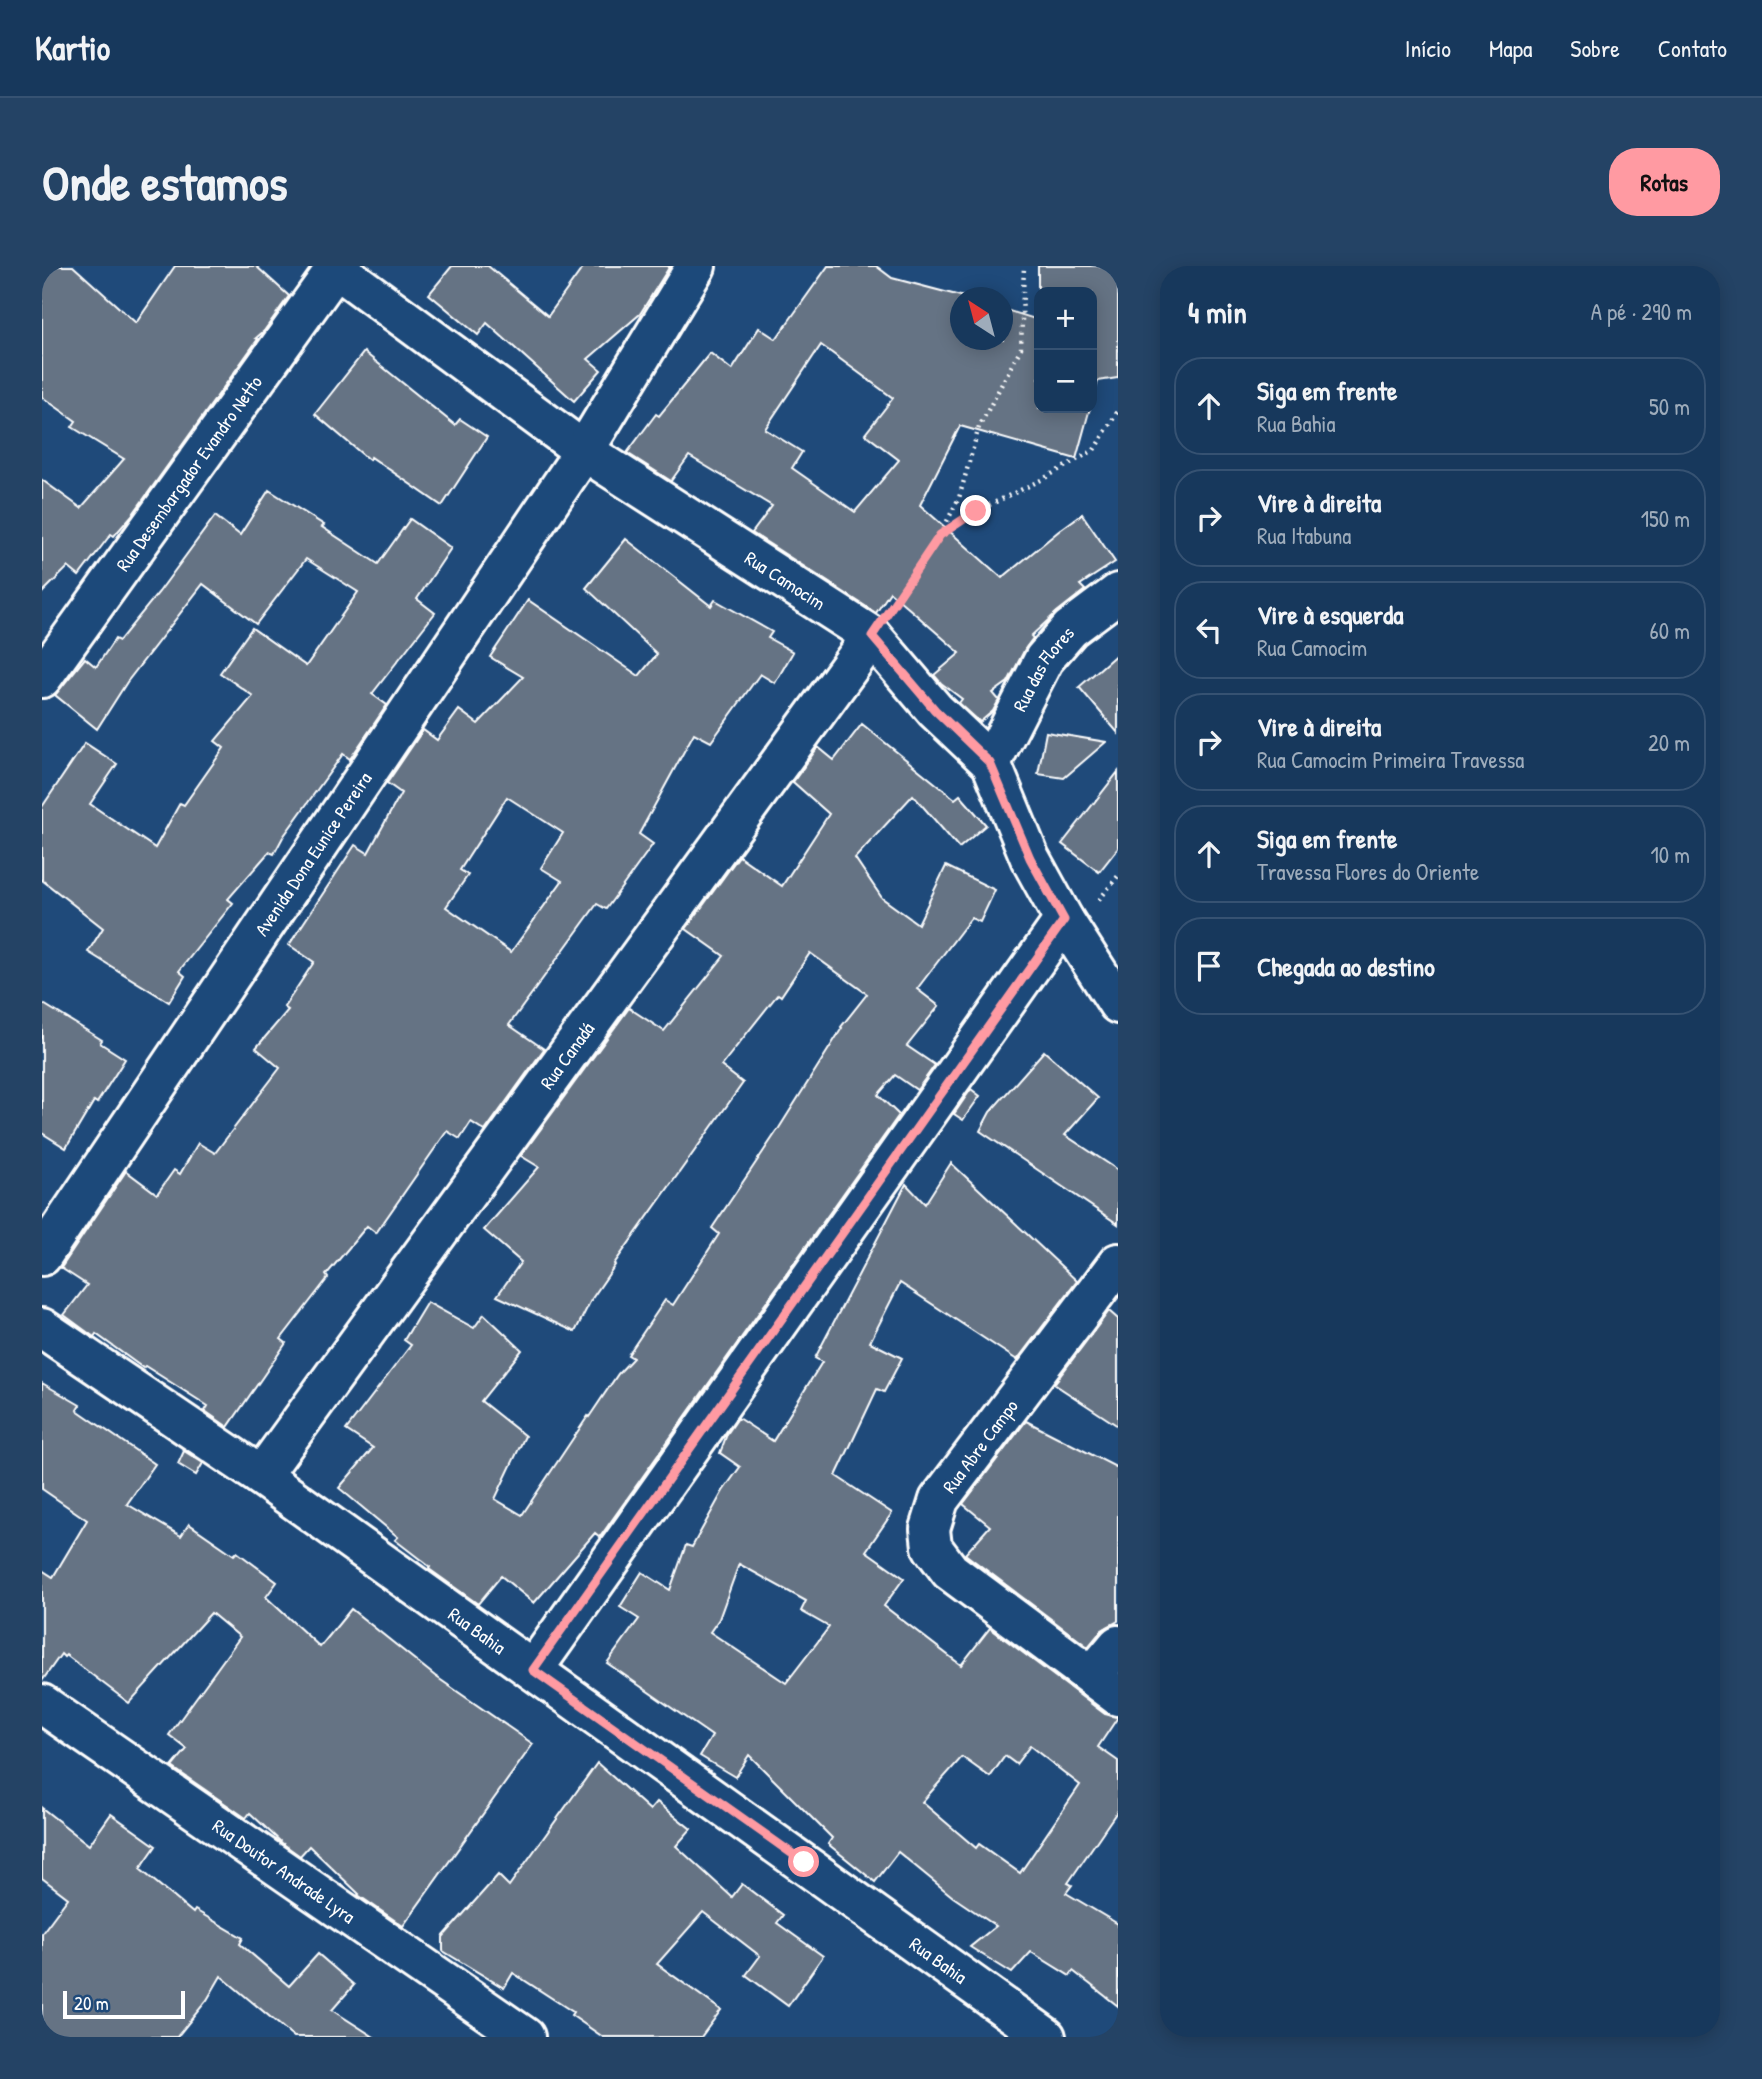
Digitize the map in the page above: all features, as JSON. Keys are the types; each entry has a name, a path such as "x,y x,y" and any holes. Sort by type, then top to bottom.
{"street":[{"name":"Avenida Dona Eunice Pereira","path":"42,1256 584,451 696,266"},
{"name":"Rua Camocim","path":"335,267 584,451 872,636 935,710 990,763 1030,858 1064,920 1118,1004"},
{"name":"Rua Desembargador Evandro Netto","path":"42,678 335,267"},
{"name":"Rua das Flores","path":"990,763 1044,659 1070,629 1118,593"},
{"name":"Rua Canadá","path":"261,1476 872,636"},
{"path":"533,1670 1064,920"},
{"name":"Rua Abre Campo","path":"1105,1686 950,1571 932,1547 930,1529 939,1500 1118,1263"},
{"name":"Rua Bahia","path":"42,1328 261,1476 1046,2037"},
{"path":"1105,1686 1118,1645"},
{"name":"Rua Doutor Andrade Lyra","path":"42,1704 525,2037"}],"path":[{"path":"872,636 940,535 959,498 979,427 1021,348 1024,266"},
{"path":"940,535 976,511 1043,480 1094,450 1118,411"}],"building":[{"path":"42,266 73,266 136,323 175,266 256,266 289,296 256,338 258,339 133,514 114,536 111,534 79,576 68,567 42,593 42,480 81,508 124,459 72,427 76,421 42,397"},
{"path":"452,266 488,266 548,316 584,266 670,266 640,314 588,359 601,370 574,401 487,323 478,335 429,294"},
{"path":"828,266 876,266 892,278 950,293 950,350 1013,350 1013,312 1034,319 1034,413 1089,413 1076,459 960,426 920,505 1002,578 1082,514 1115,562 1080,585 1085,590 1031,636 1033,638 1008,682 993,693 999,700 993,711 980,722 959,703 962,699 934,675 960,653 890,592 876,613 752,533 772,506 689,456 671,481 627,453 656,414 659,416 710,353 732,370 759,328 776,339","holes":["821,345 893,398 865,434 899,460 855,512 792,468 802,452 765,429"]},
{"path":"1038,266 1118,266 1118,378 1098,381 1097,384 1097,287 1038,287"},
{"path":"364,352 455,425 460,419 487,437 442,506 371,457 369,460 315,414"},
{"path":"269,490 378,564 410,519 451,548 417,599 435,613 372,694 387,705 350,759 343,754 283,837 274,854 269,852 228,899 233,903 179,971 185,976 169,1002 88,952 103,928 42,880 42,807 85,743 117,764 90,804 155,848 180,803 184,805 224,748 215,741 253,696 220,673 252,628 306,666 358,592 306,559 256,624 203,584 127,682 97,729 55,695 85,658 96,667 115,639 119,641 159,592 215,516 240,535"},
{"path":"626,539 711,606 715,600 772,632 768,638 793,652 775,683 760,674 711,742 694,733 639,834 653,844 606,909 597,904 509,1025 544,1049 485,1131 471,1122 460,1139 447,1131 376,1233 367,1226 326,1275 328,1278 281,1339 286,1343 228,1427 205,1411 208,1406 145,1366 143,1368 64,1315 87,1285 61,1268 126,1171 157,1194 174,1170 180,1174 198,1143 215,1153 280,1068 256,1048 288,1010 284,1007 314,962 289,945 355,845 368,853 401,793 387,783 423,730 437,740 459,710 478,724 523,677 490,657 528,600 639,676 657,654 586,588","holes":["507,797 563,833 541,868 562,881 511,952 446,907 468,875 460,870"]},
{"path":"1118,653 1118,733 1079,687"},
{"path":"862,724 955,799 960,795 986,825 959,848 913,795 855,858 882,898 918,924 946,866 995,890 980,922 971,918 917,989 939,1006 907,1046 935,1065 917,1090 895,1075 878,1095 899,1115 600,1537 595,1533 534,1603 501,1576 478,1604 429,1569 430,1567 395,1540 398,1537 339,1488 373,1448 346,1430 411,1345 404,1340 427,1302 474,1328 484,1314 522,1350 481,1401 525,1436 495,1499 522,1515 588,1416 633,1358 628,1355 665,1300 673,1305 719,1234 712,1228 779,1128 841,1027 867,994 810,953 781,996 778,994 721,1066 743,1083 614,1264 575,1332 497,1296 521,1262 484,1230 539,1167 521,1156 629,1008 664,1031 724,956 686,929 739,856 782,886 829,814 793,782 818,747 834,760"},
{"path":"1046,732 1106,742 1064,778 1038,774"},
{"path":"1118,772 1118,848 1099,872 1062,844"},
{"path":"42,1003 102,1040 100,1043 125,1059 97,1103 94,1101 66,1148 42,1133"},
{"path":"1044,1051 1098,1098 1065,1135 1118,1170 1118,1224 980,1131 990,1112"},
{"path":"971,1089 980,1096 963,1120 954,1114"},
{"path":"951,1163 1077,1281 1017,1360 900,1283 870,1342 902,1358 884,1392 877,1389 836,1476 892,1513 866,1551 904,1578 884,1606 961,1665 990,1628 1105,1714 1118,1717 1098,1747 1118,1761 1118,1810 1068,1883 1072,1885 1066,1893 1118,1924 1118,2006 1073,1971 1070,1976 1031,1952 1012,1973 970,1947 996,1926 953,1897 898,1852 875,1882 828,1844 832,1838 749,1755 735,1777 700,1756 712,1736 607,1663 639,1619 620,1607 642,1572 670,1590 686,1545 692,1547 723,1491 740,1467 720,1453 727,1434 738,1418 773,1441 822,1362 815,1358 906,1184 925,1204","holes":["739,1564 806,1601 801,1611 829,1627 786,1683 710,1632 719,1619","1030,1746 1080,1785 1020,1873 979,1844 976,1848 922,1802 962,1757 990,1777 1005,1756 1016,1764"]},
{"path":"1109,1311 1118,1319 1118,1426 1054,1384"},
{"path":"42,1383 80,1405 77,1410 155,1464 127,1504 181,1536 189,1524 234,1555 237,1552 277,1582 266,1597 320,1647 351,1609 435,1676 533,1744 403,1926 358,1895 309,1846 300,1856 250,1813 246,1818 172,1767 187,1749 169,1735 240,1637 211,1613 129,1703 66,1655 64,1657 61,1654 42,1681 42,1570 53,1577 87,1520 42,1489"},
{"path":"1026,1421 1118,1468 1118,1621 1102,1630 1088,1647 965,1554 990,1526 963,1504"},
{"path":"184,1451 203,1463 196,1475 178,1464"},
{"path":"597,1763 650,1810 657,1802 691,1829 676,1846 732,1897 742,1884 783,1915 777,1923 823,1956 788,2006 746,1975 760,1956 703,1912 657,1964 721,2010 701,2037 603,2037 571,2015 573,2012 513,1973 504,1988 443,1951 443,1937 498,1875 509,1886"},
{"path":"42,1808 89,1845 111,1814 156,1846 140,1869 193,1913 195,1910 243,1938 240,1944 289,1986 318,1954 354,1985 332,2010 374,2037 294,2037 221,1976 207,2000 177,2037 42,2037 42,1933 68,1898 42,1878"}],"route":[{"path":"804,1862 533,1670 1064,920 1030,858 990,763 935,710 872,636 940,535 976,511"}]}
